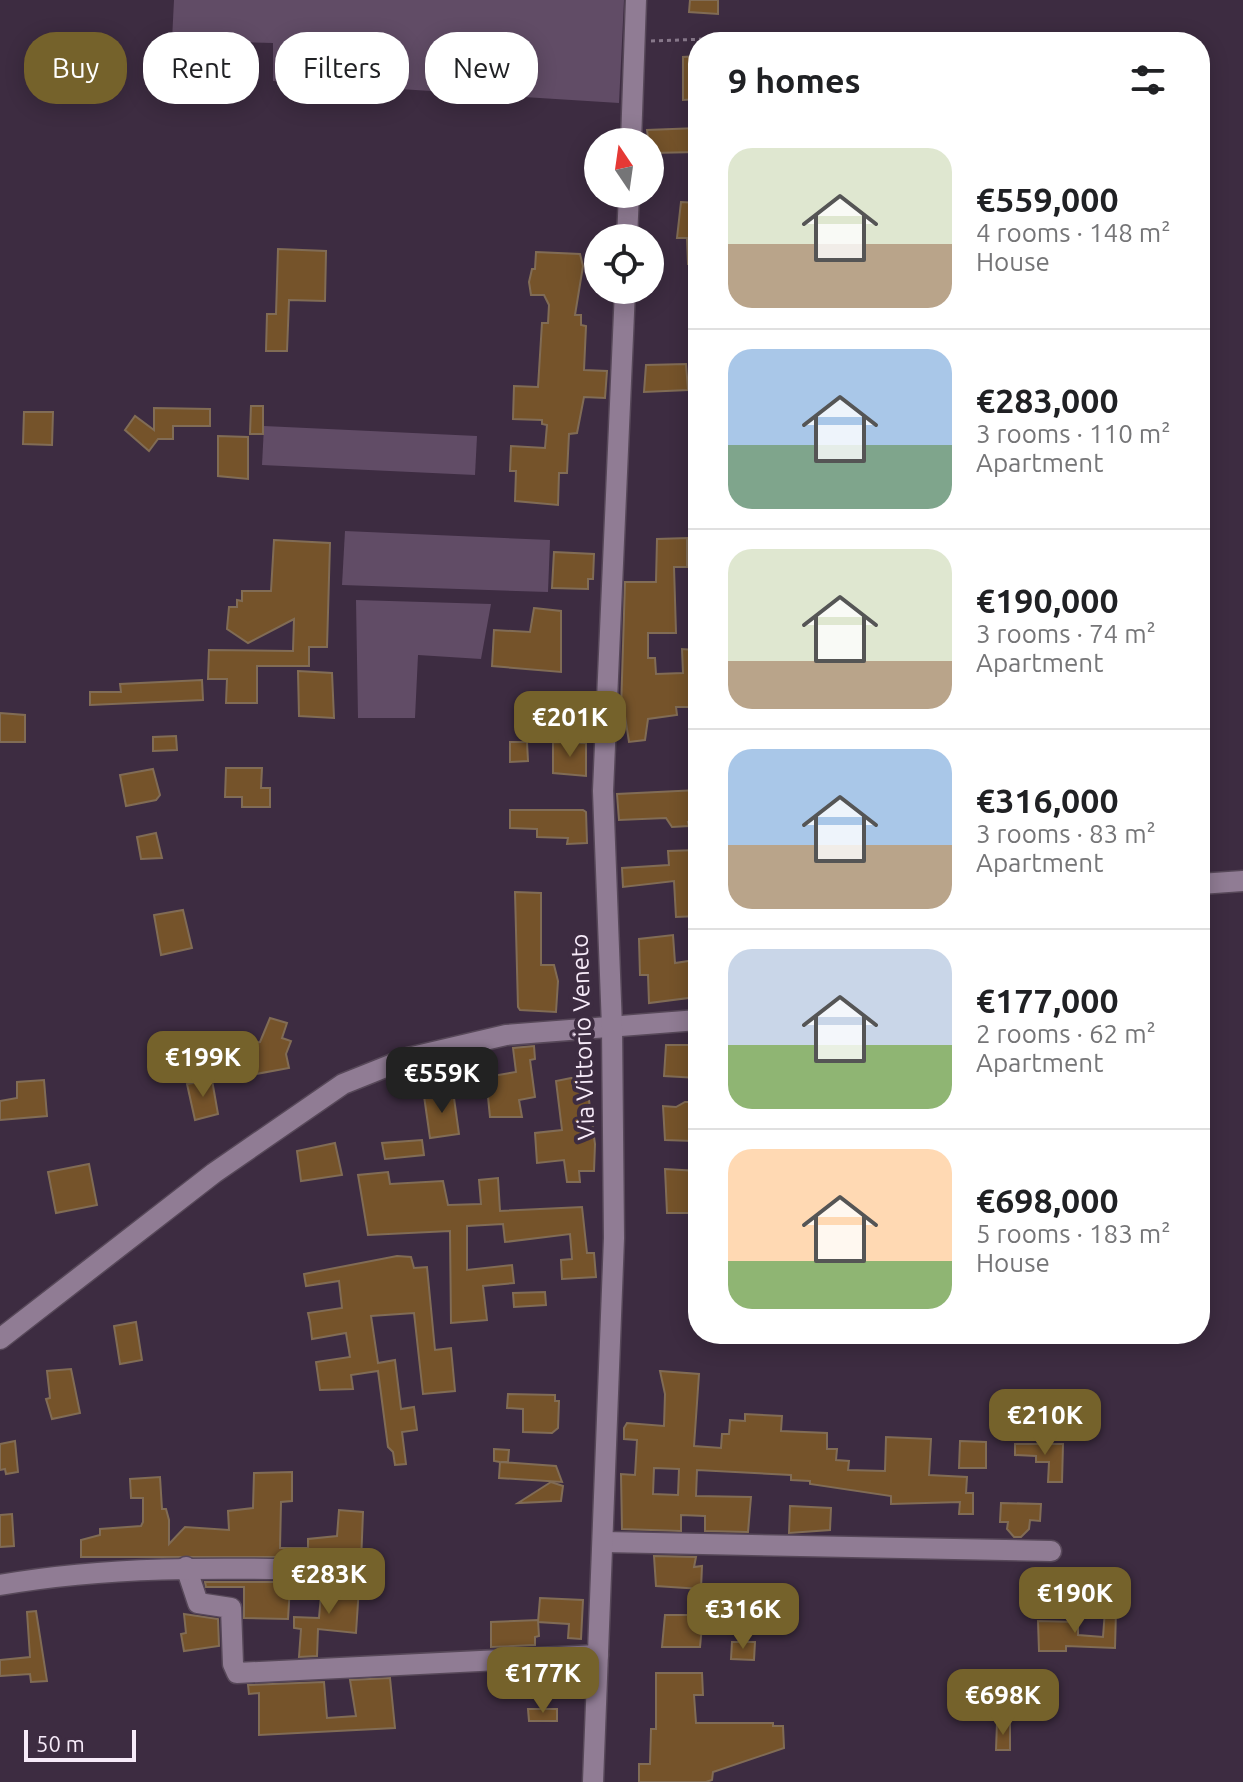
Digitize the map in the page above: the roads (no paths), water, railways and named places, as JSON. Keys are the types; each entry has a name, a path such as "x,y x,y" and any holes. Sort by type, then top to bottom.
{"street":[{"path":"631,128 636,0"},
{"name":"Via Vittorio Veneto","path":"593,1782 614,1238 612,1027 603,791 624,304"},
{"path":"1210,883 1243,881"},
{"path":"0,1339 214,1173 343,1084 408,1058 506,1035 688,1021"},
{"path":"604,1542 1051,1551"},
{"path":"186,1567 198,1603 231,1608 233,1664 237,1673 598,1655"},
{"path":"0,1585 52,1576 186,1567 341,1570"}]}
